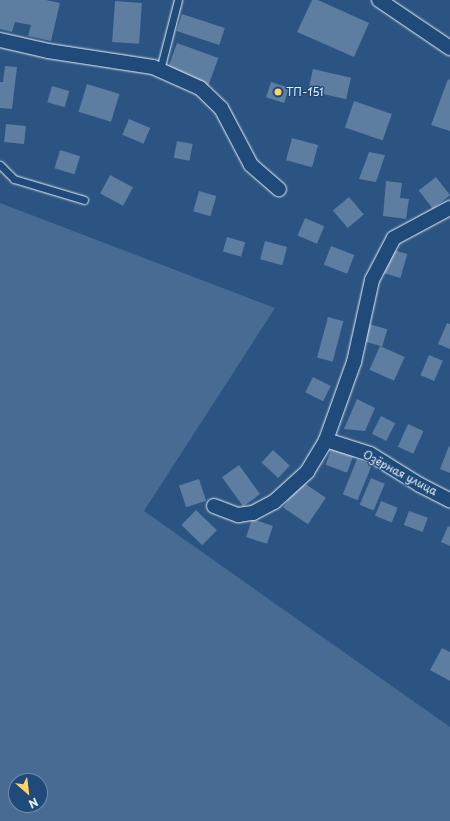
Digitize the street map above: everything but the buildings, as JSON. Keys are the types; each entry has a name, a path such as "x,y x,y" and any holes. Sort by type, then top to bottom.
{"street":[{"path":"379,0 450,48"},
{"path":"0,40 48,51 153,67 200,88 221,108 251,165 279,189"},
{"path":"214,506 238,515 252,513 274,502 307,472 326,440 354,362 372,280 394,238 450,208"},
{"name":"Озёрная улица","path":"326,440 370,454 420,485 450,500"}],"lane":[{"path":"160,70 178,0"},
{"path":"0,165 14,178 84,200"}],"shaded area":[{"path":"0,203 275,308 144,511 450,727 450,821 0,821"}],"place":[{"name":"ТП-151","path":"278,92"}]}
